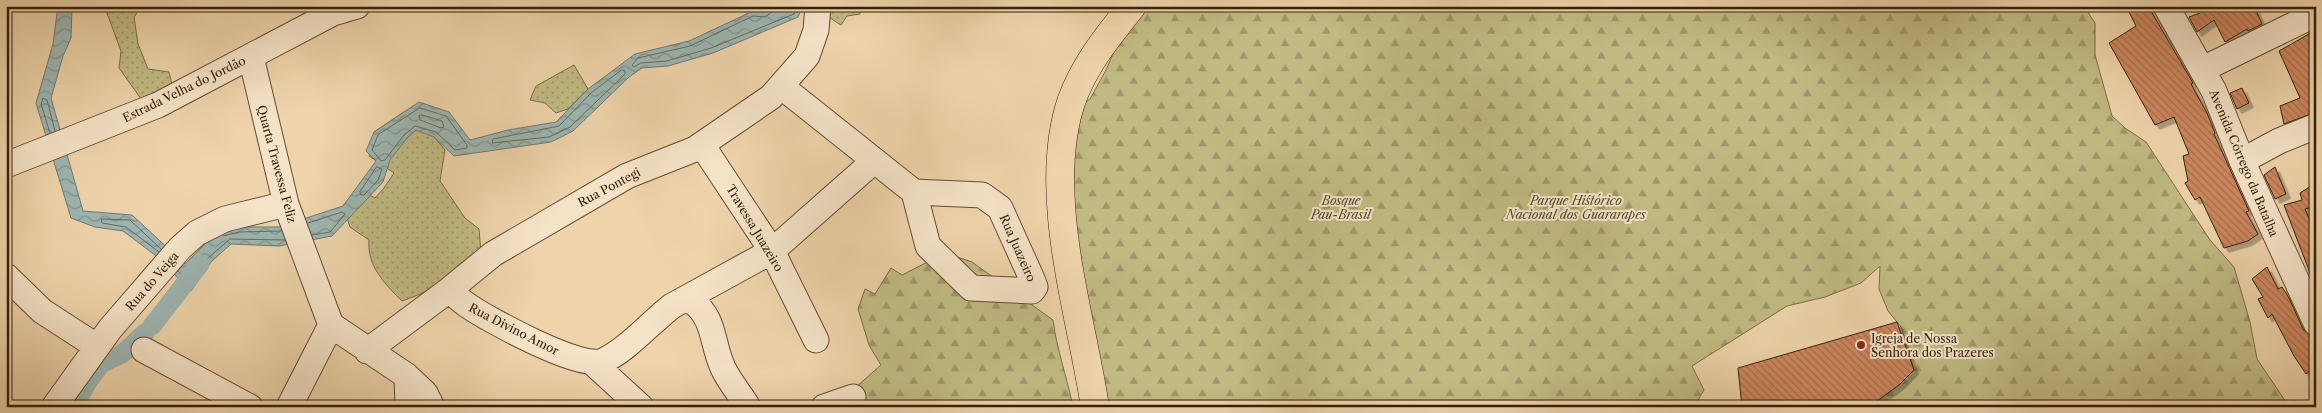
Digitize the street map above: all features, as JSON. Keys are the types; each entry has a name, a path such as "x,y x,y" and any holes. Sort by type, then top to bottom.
{"main road":[{"path":"1095,407 1060,202 1060,151 1071,102 1088,65 1100,46 1132,6"}],"street":[{"name":"Estrada Velha do Jordão","path":"6,165 76,139 158,104 333,13 357,6"},
{"name":"Rua Pontegi","path":"367,351 449,290 493,254 600,190 648,166 674,158 702,144 771,97 782,87 807,56 816,30 818,6"},
{"name":"Avenida Córrego da Batalha","path":"2166,6 2203,70 2242,161 2306,280 2316,323"},
{"path":"2203,70 2316,14"},
{"name":"Quarta Travessa Feliz","path":"251,57 288,211 331,325"},
{"path":"782,87 914,192"},
{"path":"2242,161 2279,141 2316,126"},
{"name":"Travessa Juazeiro","path":"702,144 772,251 816,340"},
{"path":"593,363 602,362 618,352 656,318 681,301 772,251 874,161"},
{"name":"Rua Juazeiro","path":"914,192 982,195 1000,208 1032,279 1035,287 1032,291 971,288 928,246 914,192"},
{"name":"Rua do Veiga","path":"54,407 96,346 180,248 197,233 225,219 288,211"},
{"path":"6,276 42,311 96,346"},
{"name":"Rua Divino Amor","path":"449,290 467,305 522,335 552,350 593,363"},
{"path":"681,301 691,300 700,307 707,317 712,328 716,352 724,370 748,407"},
{"path":"289,407 331,325 367,351 407,376 425,393 432,407"},
{"path":"144,350 250,407"},
{"path":"593,363 641,407"},
{"path":"407,376 408,407"},
{"path":"824,407 853,398"}],"green space":[{"path":"117,6 142,6 134,17 138,44 148,69 169,72 172,85 144,103 119,68 121,51 107,13 118,10"},
{"path":"823,6 860,6 860,14 847,16 841,25 824,14"},
{"name":"Bosque Pau-Brasil","path":"1149,6 2084,6 2095,23 2095,55 2112,116 2125,128 2146,142 2210,240 2234,267 2250,322 2257,359 2286,402 2297,401 2300,407 1873,407 1877,401 1914,370 1901,327 1888,311 1879,289 1880,266 1861,283 1825,297 1787,306 1692,366 1704,390 1694,407 1103,407 1071,309 1071,112 1090,99 1106,70 1127,22"},
{"path":"574,65 588,89 568,109 556,113 545,103 530,100 536,86"},
{"path":"404,112 434,137 445,150 440,181 465,218 479,229 481,253 447,284 402,301 378,274 371,258 369,240 350,227 343,206 357,188 375,198 394,173 369,156 374,132"},
{"path":"945,253 972,262 1053,320 1073,407 859,407 856,387 881,365 869,345 858,309 865,289 875,294 891,268 902,275"}],"water":[{"path":"58,6 72,6 71,38 63,56 51,98 83,211 132,215 185,264 217,232 239,227 279,227 343,206 376,161 366,151 374,132 419,102 449,112 470,140 508,130 556,122 588,89 635,54 689,41 753,11 764,12 772,6 803,6 798,17 713,53 668,66 642,68 629,77 573,131 551,142 454,156 434,137 416,130 407,138 390,160 383,182 332,236 279,246 231,244 211,262 191,291 155,255 123,231 95,227 71,218 36,103 53,44"}],"building":[{"path":"2126,6 2148,6 2193,83 2191,84 2207,113 2214,134 2249,211 2246,212 2258,234 2248,241 2224,248 2200,197 2195,200 2185,183 2188,181 2183,156 2189,154 2174,117 2155,125 2109,43 2136,26"},
{"path":"2196,6 2254,6 2262,24 2248,31 2247,29 2225,42 2214,20 2197,32 2189,17 2200,13"},
{"path":"2316,30 2316,112 2284,124 2280,106 2300,98 2279,51"},
{"path":"2242,88 2249,103 2237,109 2230,93"},
{"path":"2275,167 2286,194 2275,199 2264,175"},
{"path":"2316,183 2316,206 2305,209 2316,234 2315,286 2284,205 2302,200 2300,193"},
{"path":"2267,267 2278,289 2282,287 2289,298 2303,329 2316,340 2316,366 2306,374 2294,356 2272,314 2268,318 2258,299 2263,297 2252,279"},
{"name":"Igreja de Nossa Senhora dos Prazeres","path":"1897,322 1914,370 1899,385 1877,401 1873,407 1742,407 1738,368"}],"waterway":[{"path":"152,326 200,264"},
{"path":"73,407 101,364 122,354 145,333"}],"place":[{"name":"Igreja de Nossa Senhora dos Prazeres","path":"1861,345"}],"park label":[{"name":"Parque Histórico Nacional dos Guararapes","path":"1576,207"}]}
